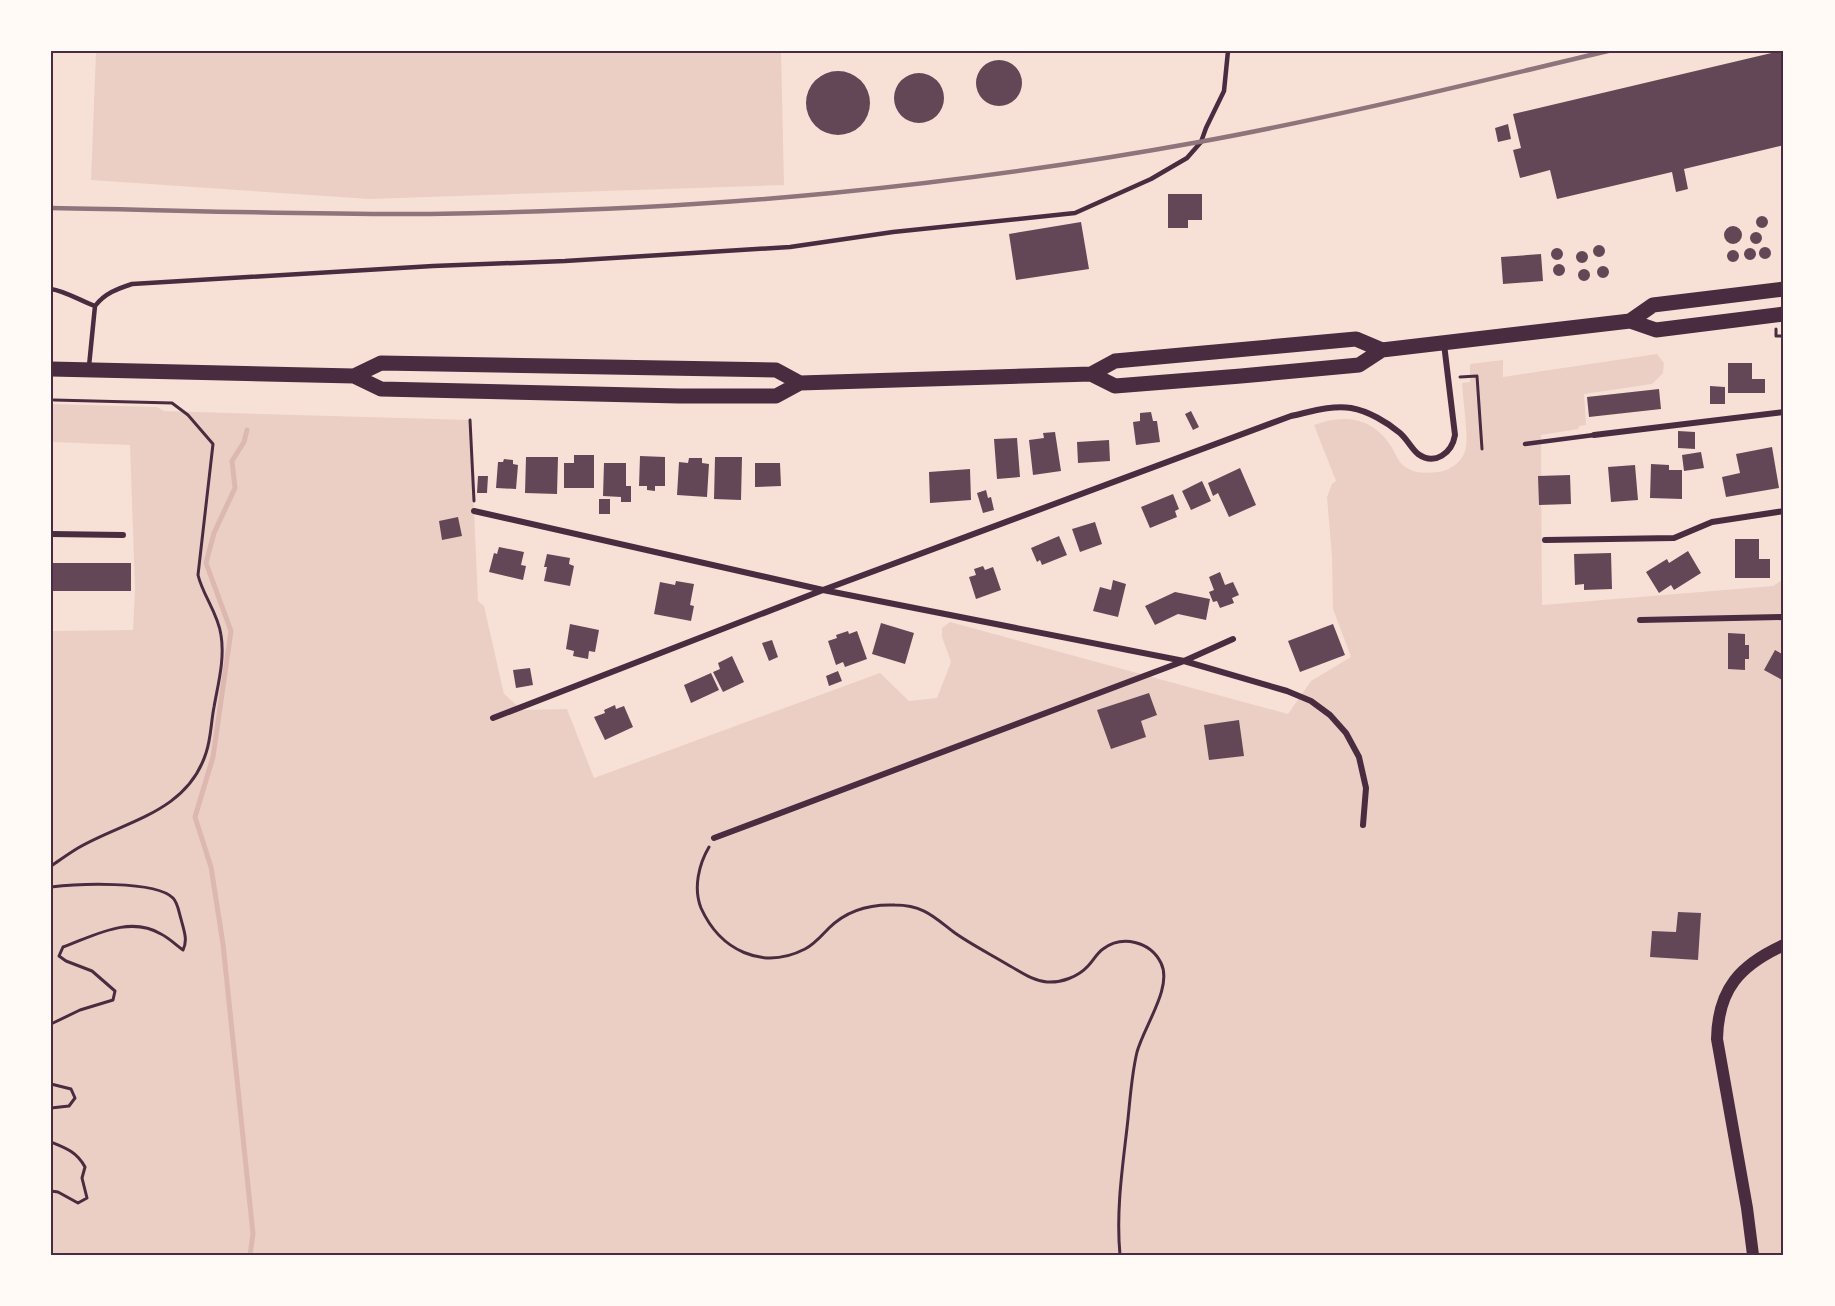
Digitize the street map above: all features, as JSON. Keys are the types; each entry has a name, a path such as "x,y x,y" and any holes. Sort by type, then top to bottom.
{"highway":[{"path":"1630,321 1653,305 1784,289"},
{"path":"51,369 354,376 381,389 667,396 776,396 800,383 1091,374 1115,386 1359,365 1382,350 1630,321 1656,330 1784,314"},
{"path":"1091,374 1115,360 1356,339 1382,350"},
{"path":"354,376 381,363 776,370 800,383"}],"main road":[{"path":"1753,1255 1747,1208 1717,1039 1718,1018 1732,981 1748,965 1767,952 1784,945"}],"street":[{"path":"493,718 823,590 1291,416 1329,408 1350,408 1371,415 1401,433 1417,453 1424,457 1437,458 1448,453 1454,444 1455,435 1444,343"},
{"path":"1594,435 1784,412"},
{"path":"474,511 823,590 1184,661 1287,691 1311,701 1330,715 1346,733 1359,757 1366,788 1362,825"},
{"path":"1545,540 1674,537 1712,522 1784,511"},
{"path":"51,534 123,535"},
{"path":"1640,620 1784,617"},
{"path":"714,838 1184,661 1233,639"}],"lane":[{"path":"88,371 95,306 103,297 117,288 132,284 790,247 893,232 1075,213 1151,179 1187,158 1201,142 1224,91 1228,51"},
{"path":"51,289 62,290 73,298 95,306"},
{"path":"1525,444 1594,435"}],"path":[{"path":"1448,378 1477,376 1482,449"},
{"path":"51,866 78,848 147,817 172,801 192,779 206,753 222,655 221,633 214,613 201,590 198,575 213,444 188,415 172,403 54,400"},
{"path":"470,420 474,511"},
{"path":"714,838 702,858 697,881 700,904 710,926 726,943 758,957 787,956 807,948 848,914 880,904 904,905 928,912 956,933 1030,978 1047,982 1064,980 1080,973 1102,950 1115,942 1139,943 1156,954 1165,976 1164,989 1147,1024 1137,1052 1130,1089 1118,1210 1120,1255"},
{"path":"51,887 73,884 113,884 162,891 174,898 186,942 183,950 160,933 136,925 114,928 63,947 60,956 66,962 92,971 115,991 113,1000 80,1010 51,1024"},
{"path":"51,1084 71,1089 75,1098 69,1106 51,1108"},
{"path":"51,1142 79,1155 85,1167 82,1178 87,1198 78,1203 58,1192 51,1191"}],"shaded area":[{"path":"96,51 781,51 784,185 369,199 91,180"},
{"path":"1657,354 1664,363 1663,373 1652,384 1584,394 1586,425 1579,426 1578,429 1541,435 1542,605 1773,586 1784,579 1784,1255 51,1255 51,631 133,630 135,589 130,445 51,442 51,404 157,407 164,411 470,420 478,601 484,606 504,694 522,710 567,709 594,778 880,673 909,701 937,698 951,662 942,637 942,628 950,622 1288,714 1311,681 1351,657 1333,609 1327,497 1332,484 1336,481 1314,425 1336,420 1357,420 1383,436 1399,461 1407,468 1422,473 1443,471 1456,464 1465,452 1466,433 1462,383 1470,382 1470,364 1503,360 1503,377"}],"building":[{"path":"1784,51 1784,145 1684,169 1688,189 1676,192 1672,172 1557,199 1550,170 1520,178 1513,150 1521,148 1513,114"},
{"path":"999,60 1015,67 1022,83 1015,99 999,106 983,99 976,83 983,67"},
{"path":"838,71 856,77 864,85 870,103 864,121 856,129 838,135 820,129 812,121 806,103 812,85 820,77"},
{"path":"919,73 928,75 939,84 944,98 942,107 933,118 919,123 910,121 899,112 894,98 896,89 905,78"},
{"path":"1508,124 1511,139 1498,142 1495,128"},
{"path":"1168,194 1202,194 1202,220 1188,220 1188,228 1168,228"},
{"path":"1762,216 1768,222 1762,228 1756,222"},
{"path":"1081,222 1089,269 1016,280 1009,234"},
{"path":"1729,226 1737,226 1742,231 1740,242 1729,244 1724,239 1724,231"},
{"path":"1756,232 1762,238 1756,244 1750,238"},
{"path":"1599,245 1605,251 1599,257 1593,251"},
{"path":"1765,247 1771,253 1765,259 1759,253"},
{"path":"1557,248 1563,254 1557,260 1551,254"},
{"path":"1750,248 1756,254 1750,260 1744,254"},
{"path":"1733,250 1739,256 1733,262 1727,256"},
{"path":"1582,251 1588,257 1582,263 1576,257"},
{"path":"1541,254 1543,281 1503,284 1501,257"},
{"path":"1559,264 1565,270 1559,276 1553,270"},
{"path":"1603,266 1609,272 1603,278 1597,272"},
{"path":"1584,269 1590,275 1584,281 1578,275"},
{"path":"1728,363 1752,363 1752,379 1765,379 1765,393 1728,393"},
{"path":"1710,386 1725,387 1725,404 1710,404"},
{"path":"1659,389 1661,409 1589,417 1587,397"},
{"path":"1191,411 1199,427 1193,430 1185,414"},
{"path":"1151,412 1153,421 1157,421 1160,442 1136,445 1133,422 1140,421 1140,413"},
{"path":"1678,431 1695,432 1695,449 1678,448"},
{"path":"1055,432 1061,471 1033,475 1029,440 1044,438 1043,433"},
{"path":"1017,438 1020,477 997,479 994,439"},
{"path":"1109,440 1110,461 1078,463 1077,442"},
{"path":"1772,447 1779,488 1726,497 1722,477 1740,473 1736,454"},
{"path":"1701,452 1704,468 1684,471 1682,455"},
{"path":"574,455 594,455 594,488 564,488 564,463 574,463"},
{"path":"640,456 665,457 665,486 655,486 655,491 647,490 647,486 639,486"},
{"path":"526,457 558,457 557,494 525,493"},
{"path":"715,457 742,457 741,500 714,499"},
{"path":"689,458 702,458 702,463 709,464 707,497 677,495 679,462 688,463"},
{"path":"504,459 513,460 513,464 518,465 516,489 496,488 498,462 503,462"},
{"path":"604,463 626,463 626,486 631,486 631,502 621,502 621,497 603,496"},
{"path":"755,463 780,463 781,486 755,487"},
{"path":"1651,464 1669,465 1669,470 1682,470 1682,499 1650,498"},
{"path":"1635,465 1638,500 1611,502 1608,467"},
{"path":"1240,468 1256,505 1229,517 1218,493 1213,496 1208,483"},
{"path":"970,469 971,500 930,503 929,472"},
{"path":"1570,475 1571,504 1539,505 1538,476"},
{"path":"478,476 488,476 487,493 477,493"},
{"path":"1202,481 1211,501 1191,510 1182,491"},
{"path":"986,490 988,498 991,497 994,510 983,513 977,493"},
{"path":"1173,494 1179,509 1175,511 1177,517 1150,528 1141,507"},
{"path":"599,499 610,499 610,514 599,514"},
{"path":"458,517 462,536 442,540 439,521"},
{"path":"1095,522 1102,544 1080,552 1072,529"},
{"path":"1059,536 1067,555 1042,565 1040,560 1037,562 1031,548"},
{"path":"1735,539 1759,539 1759,559 1770,559 1770,578 1735,578"},
{"path":"499,547 524,552 521,565 526,566 523,580 489,572 494,553 497,554"},
{"path":"1688,551 1701,573 1674,590 1671,585 1659,593 1646,572 1667,559 1669,563"},
{"path":"1611,553 1612,589 1584,590 1584,584 1575,585 1574,554"},
{"path":"547,554 570,558 569,564 574,566 570,586 544,581"},
{"path":"51,563 131,563 131,591 51,591"},
{"path":"983,566 985,570 993,567 1001,590 976,599 969,577 976,575 974,569"},
{"path":"1220,572 1225,585 1233,582 1239,595 1232,598 1234,603 1220,608 1217,601 1213,602 1209,592 1214,590 1209,577"},
{"path":"1113,580 1126,584 1118,617 1093,611 1100,587 1111,590"},
{"path":"676,581 694,584 690,605 694,606 691,621 654,614 660,582 675,585"},
{"path":"1175,592 1210,599 1206,620 1178,614 1155,625 1145,606"},
{"path":"881,623 914,633 905,664 872,654"},
{"path":"570,624 599,630 595,652 589,651 588,659 573,656 574,651 566,649"},
{"path":"1333,624 1345,655 1300,672 1288,641"},
{"path":"848,631 849,634 857,631 867,659 845,667 843,662 836,665 828,641"},
{"path":"1728,633 1745,634 1745,645 1749,645 1749,659 1745,659 1745,670 1728,669"},
{"path":"772,640 778,657 769,661 762,643"},
{"path":"1775,650 1784,655 1784,681 1764,670"},
{"path":"732,656 744,682 723,692 713,672 720,669 718,663"},
{"path":"530,668 533,685 516,688 513,670"},
{"path":"838,671 842,681 829,686 826,676"},
{"path":"711,673 719,690 691,703 684,685"},
{"path":"1149,693 1157,715 1141,721 1146,737 1111,749 1097,710"},
{"path":"615,705 616,709 624,706 633,727 605,740 594,717 605,713 604,710"},
{"path":"1239,720 1244,756 1209,760 1204,725"},
{"path":"1678,912 1701,913 1698,960 1650,957 1652,931 1676,932"}],"waterway":[{"path":"247,430 244,442 232,461 235,488 214,533 206,563 231,631 213,757 195,817 211,867 223,944 253,1234 250,1255"}],"railway":[{"path":"51,208 430,214 681,205 832,193 1016,171 1199,142 1353,111 1608,51"}]}
